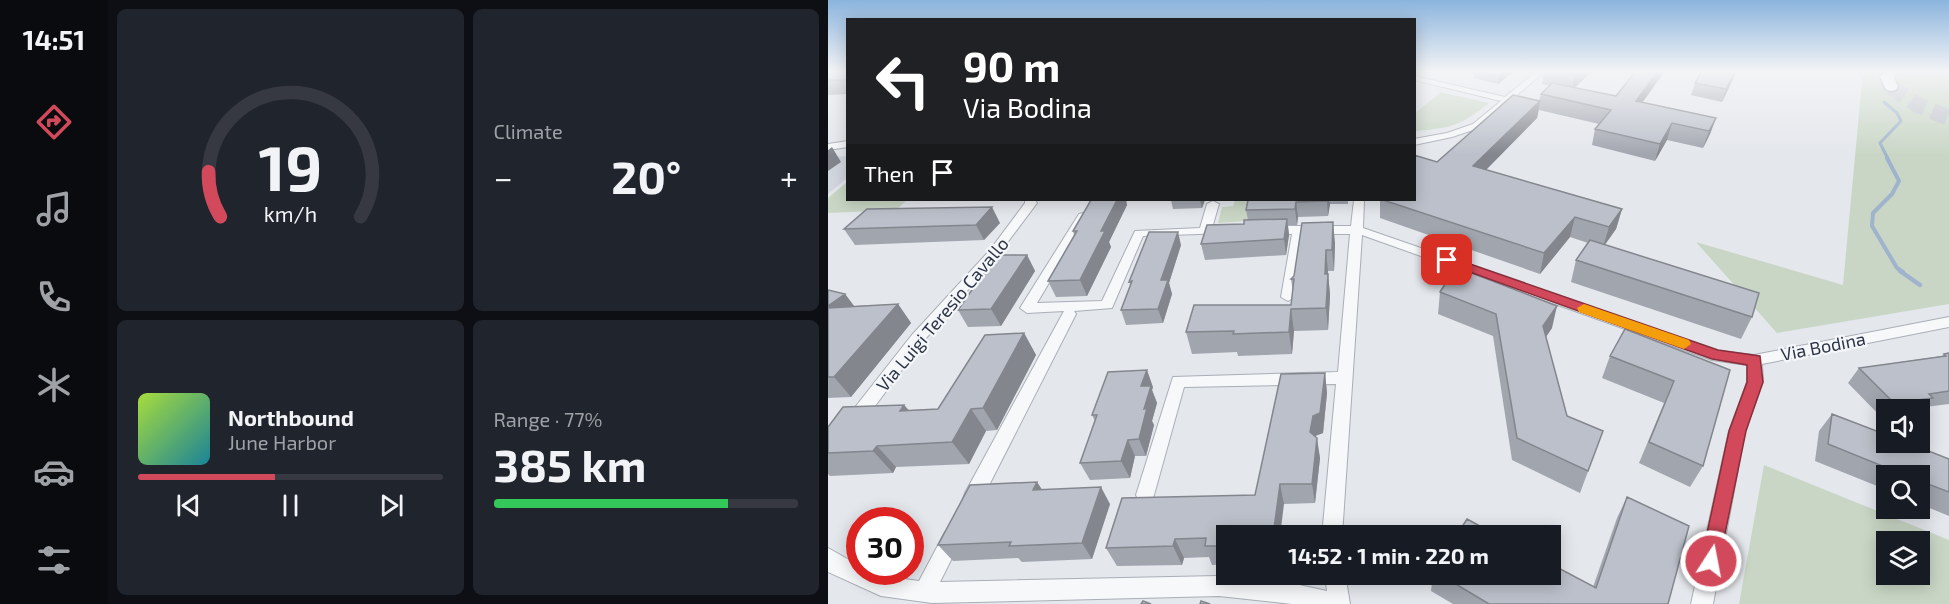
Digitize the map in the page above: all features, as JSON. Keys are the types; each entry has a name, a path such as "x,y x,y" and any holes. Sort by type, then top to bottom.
{"street":[{"path":"1416,140 1449,135 1476,126 1508,99"},
{"path":"828,147 846,144"},
{"name":"Via Luigi Teresio Cavallo","path":"849,428 926,329 998,250 1030,201"},
{"path":"1333,525 1359,201"},
{"path":"1090,204 1027,308 1107,305 1139,233 1233,231"},
{"path":"1205,231 1214,204"},
{"path":"1288,297 1299,229"},
{"name":"Via Bodina","path":"1264,230 1357,230 1717,356 1754,360 1949,322"},
{"path":"924,592 1069,314"},
{"path":"1702,604 1737,431 1755,382 1754,360"},
{"path":"1144,495 1178,381 1344,378"},
{"path":"828,558 835,565 881,586 924,592 1218,586 1281,591 1338,604 1336,585"}],"shaded area":[{"path":"846,156 846,179 828,194 828,157"}],"green space":[{"path":"1432,99 1472,99 1489,103 1455,125 1438,129 1416,131 1416,112"},
{"path":"1860,99 1949,99 1949,304 1777,333 1696,242 1843,285"},
{"path":"846,183 846,201 906,201 896,210 828,213 828,198"},
{"path":"1235,201 1252,201 1248,221 1218,223 1222,207 1233,206"},
{"path":"1764,465 1876,510 1876,519 1897,519 1927,531 1876,531 1876,585 1930,585 1930,532 1949,540 1949,604 1739,604"}],"building":[{"path":"1508,99 1540,101 1473,166 1622,209 1609,227 1575,217 1544,253 1386,201 1416,201 1416,156 1437,162"},
{"path":"1564,99 1637,99 1636,101 1716,118 1709,131 1672,123 1660,144 1595,129 1611,110"},
{"path":"1090,201 1116,201 1101,231 1105,231 1080,280 1048,281 1077,231 1073,231"},
{"path":"1248,201 1327,201 1296,202 1295,209 1246,210"},
{"path":"992,207 976,225 844,229 867,209"},
{"path":"1287,219 1284,239 1201,244 1207,225 1244,224 1244,220"},
{"path":"1333,222 1332,250 1326,250 1325,274 1328,274 1326,308 1291,309 1289,332 1233,334 1234,331 1186,332 1194,305 1291,305 1294,279 1291,279 1294,276 1302,223"},
{"path":"1149,232 1178,232 1161,280 1168,280 1158,309 1121,310 1132,281 1129,282"},
{"path":"1590,240 1759,293 1752,317 1576,260"},
{"path":"996,255 1027,255 991,309 958,310"},
{"path":"1456,267 1557,306 1543,326 1567,416 1603,431 1588,471 1517,438 1496,314 1440,292"},
{"path":"828,290 845,294 828,306"},
{"path":"898,304 834,377 828,377 828,308"},
{"path":"1625,329 1730,370 1703,466 1649,442 1674,381 1610,356"},
{"path":"1024,333 983,408 971,409 952,442 877,446 873,451 828,453 828,427 843,407 904,405 900,411 938,409 985,335"},
{"path":"1949,353 1949,391 1929,394 1933,398 1890,399 1859,368 1946,356 1944,354"},
{"path":"1147,370 1141,386 1151,386 1139,439 1128,440 1121,461 1080,463 1097,415 1092,415 1108,372"},
{"path":"1325,373 1320,413 1313,416 1310,432 1317,438 1312,484 1280,484 1274,525 1216,525 1216,546 1205,546 1206,538 1175,539 1173,546 1106,548 1122,498 1255,495 1281,374"},
{"path":"1832,414 1876,431 1876,453 1930,451 1949,459 1949,492 1930,485 1930,465 1880,465 1828,444"},
{"path":"1037,482 1033,490 1101,487 1082,543 1009,546 1011,542 938,545 970,485"},
{"path":"1627,497 1689,526 1668,604 1489,604 1457,585 1561,585 1561,569 1596,588"},
{"path":"1467,519 1478,525 1463,525"}],"waterway":[{"path":"1884,102 1897,113 1901,121 1880,143 1888,159"},
{"path":"1887,158 1899,181 1892,194 1873,213 1872,226 1897,268 1903,272"},
{"path":"1900,271 1920,285"}],"tunnel":[{"path":"1909,99 1949,118"}],"slow traffic":[{"path":"1584,308 1684,344"}],"route":[{"path":"1447,260 1717,356 1754,360 1755,382 1737,431 1711,561"}]}
